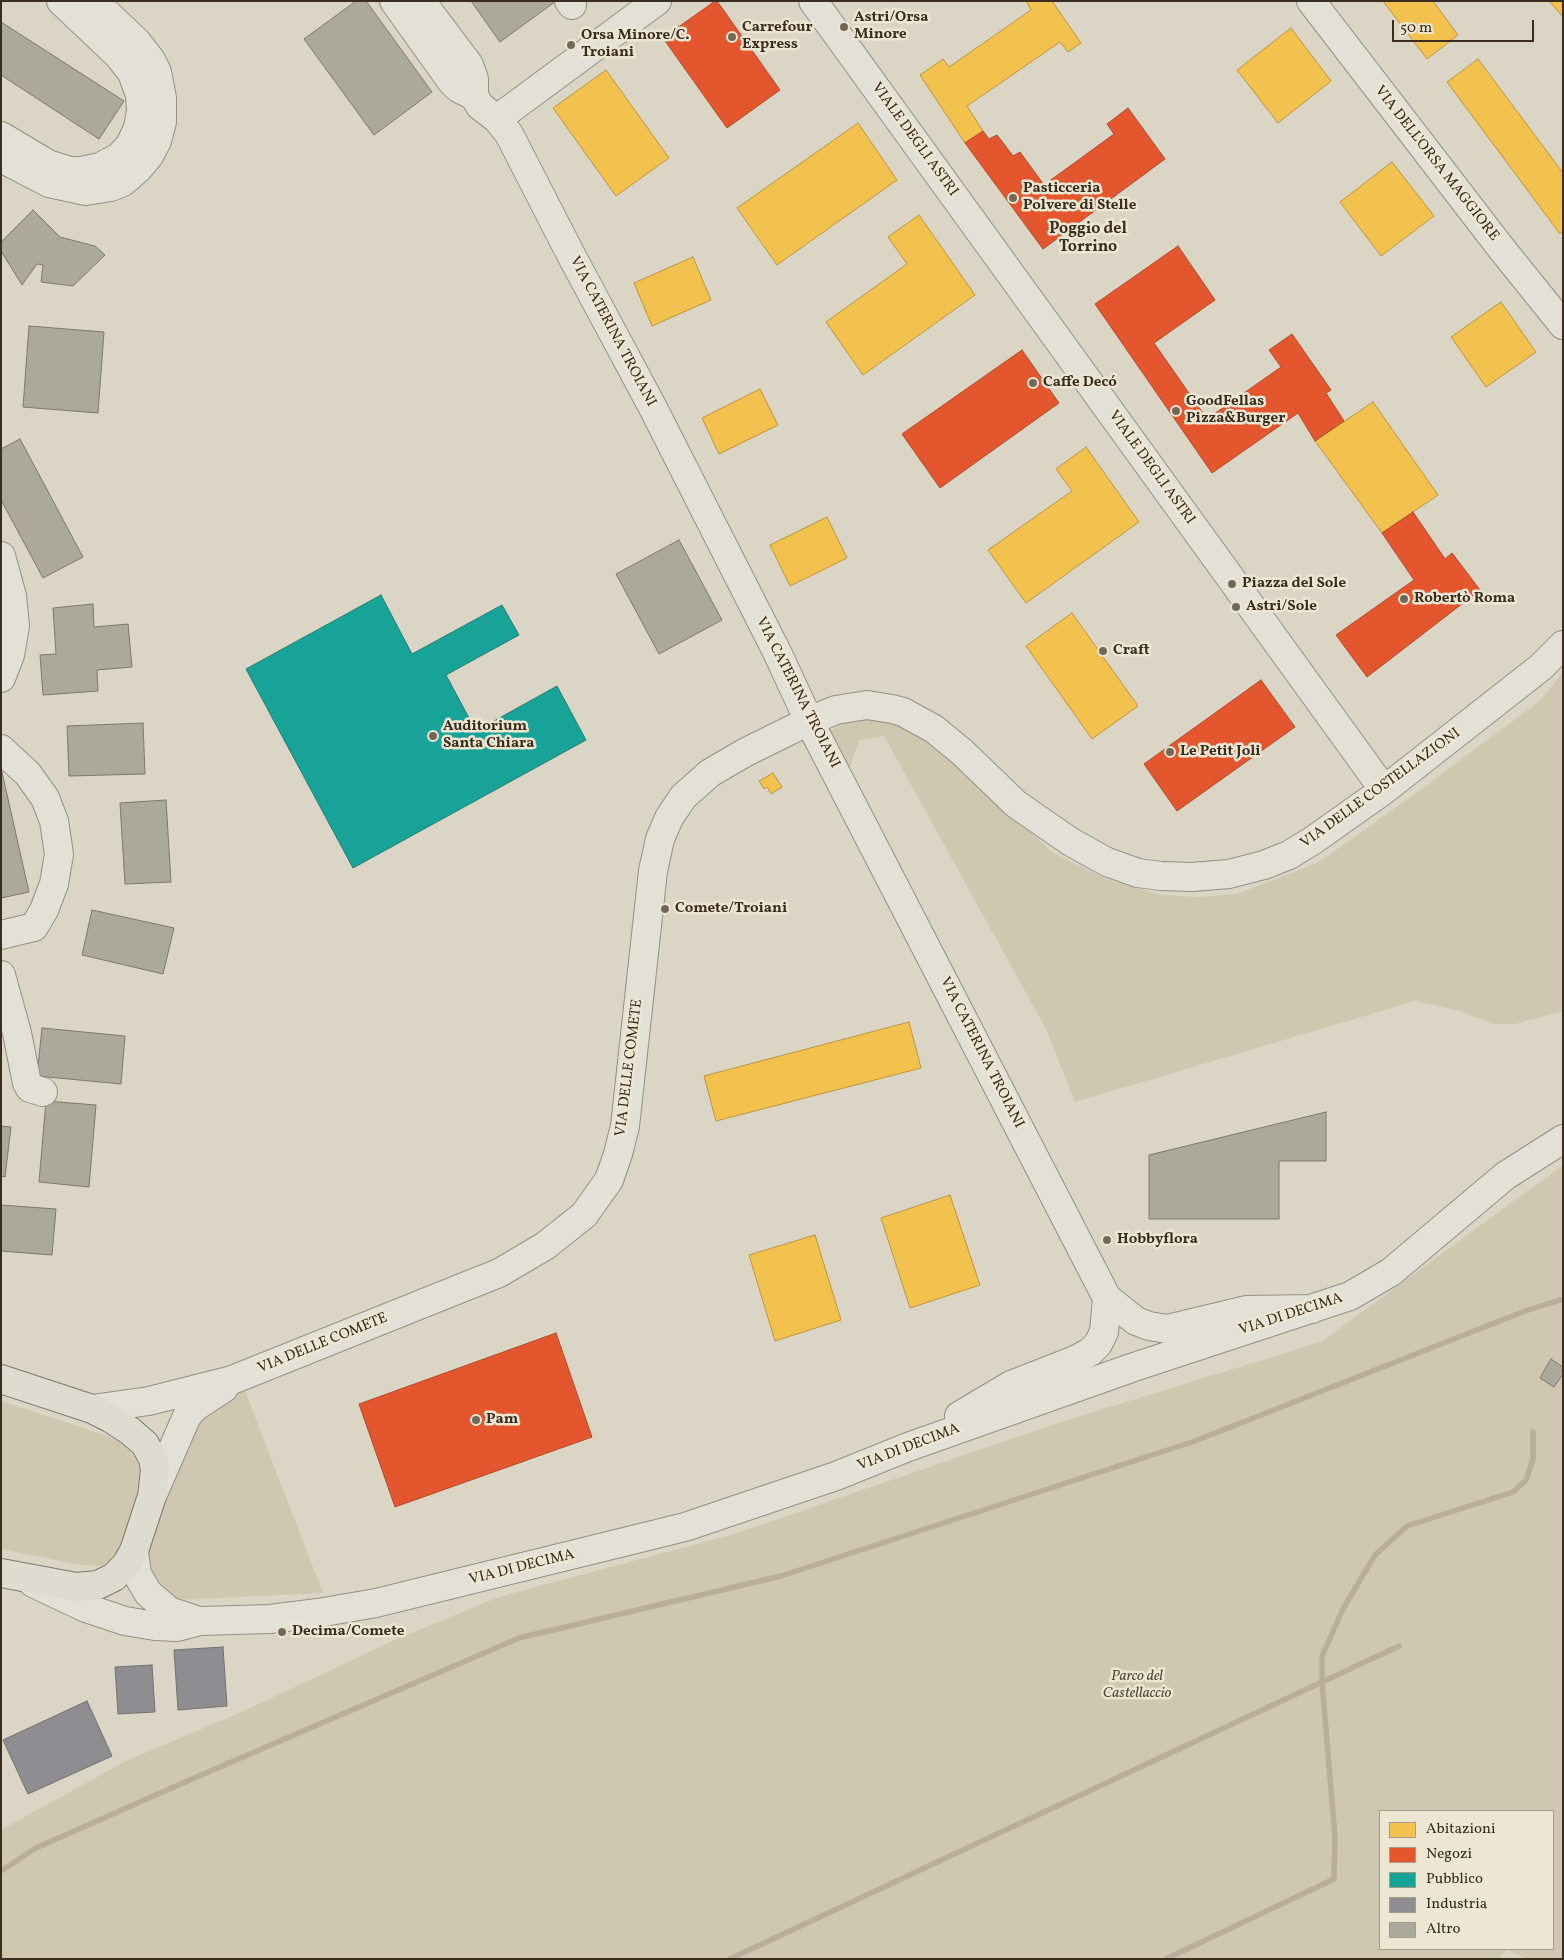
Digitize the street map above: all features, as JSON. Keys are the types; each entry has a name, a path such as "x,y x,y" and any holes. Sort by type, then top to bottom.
{"main road":[{"name":"VIA DELLE COMETE","path":"1,1380 92,1409"},
{"path":"92,1409 130,1431 145,1444 153,1458 156,1470 152,1496 134,1551"},
{"name":"VIA DI DECIMA","path":"11,1575 69,1586 98,1584 110,1580 118,1574 129,1562 134,1551"}],"street":[{"path":"1,136 48,164 70,171 81,171 100,168 119,157 130,145 138,128 141,116 140,95 132,73 118,55 61,1"},
{"path":"1,158 49,183 86,191 111,187 123,182 150,156 157,141 162,122 162,98 157,72 138,42 94,1"},
{"name":"VIA CATERINA TROIANI","path":"394,1 458,88 474,96 480,106 497,119 509,134 652,406 777,652 809,720 1108,1298 1136,1321 1149,1326 1167,1329 1246,1310 1312,1309"},
{"path":"421,1 469,65 474,79 474,96"},
{"path":"497,119 656,1"},
{"name":"VIALE DEGLI ASTRI","path":"813,1 1384,790"},
{"name":"VIA DELL'ORSA MAGGIORE","path":"1311,1 1501,248 1563,325"},
{"path":"1,556 12,596 15,626 10,655 1,678"},
{"name":"VIA DELLE COSTELLAZIONI","path":"809,720 836,710 862,705 879,706 903,712 934,729 950,741 1016,804 1051,829 1107,862 1127,870 1175,877 1240,872 1264,866 1300,849 1384,790 1541,668 1563,645"},
{"name":"VIA DELLE COMETE","path":"92,1409 136,1404 232,1380 499,1273 545,1246 584,1215 608,1180 623,1134 654,866 660,839 669,818 683,798 700,781 722,765 809,720"},
{"path":"1,749 28,774 45,798 54,821 59,854 54,884 44,910 34,927 1,935"},
{"path":"1,975 17,1033 25,1077 30,1088 43,1092"},
{"name":"VIA DI DECIMA","path":"11,1575 75,1604 125,1620 167,1627 186,1626 200,1622 252,1620 338,1610 382,1602 636,1540 733,1512 836,1476 908,1447 1134,1367 1350,1296 1391,1272 1505,1176 1563,1139"},
{"path":"908,1447 1011,1385 1075,1360 1090,1352 1098,1344 1104,1332 1108,1298"},
{"name":"VIA DELLE COMETE","path":"152,1496 187,1416 195,1407 221,1391 232,1380"},
{"name":"VIA DI DECIMA","path":"134,1551 138,1574 148,1593 169,1611 200,1622"}],"green space":[{"path":"1563,672 1563,1011 1515,1024 1493,1024 1460,1011 1415,1001 1075,1102 1046,1029 884,736 859,740 849,770 828,732 860,715 914,727 1052,852 1108,880 1161,895 1198,897 1237,894 1319,862 1540,701"},
{"name":"Parco del Castellaccio","path":"1563,1165 1563,1959 1526,1959 1508,1950 1498,1959 1,1959 1,1830 126,1761 244,1711 397,1639 499,1597 734,1534 1058,1423 1321,1342"},
{"path":"245,1391 323,1593 174,1600 147,1573 149,1551 161,1502 186,1438 212,1404"},
{"path":"1,1401 110,1437 120,1442 132,1454 138,1464 141,1485 125,1544 113,1562 98,1566 80,1565 1,1549"}],"building: Abitazioni":[{"path":"1026,1 1052,1 1081,43 1068,52 1060,42 967,106 983,131 965,143 920,75 943,59 949,67 1031,10"},
{"path":"1383,1 1433,1 1458,35 1427,59"},
{"path":"1549,1 1563,1 1563,17"},
{"path":"1291,28 1331,81 1278,123 1237,70"},
{"path":"1478,59 1563,173 1563,231 1560,234 1447,82"},
{"path":"606,70 669,158 616,196 553,108"},
{"path":"858,123 897,180 777,265 737,208"},
{"path":"1392,162 1434,216 1381,256 1340,202"},
{"path":"919,215 975,295 863,375 826,322 907,264 888,237"},
{"path":"693,257 711,300 652,326 634,283"},
{"path":"1501,302 1536,352 1486,387 1451,337"},
{"path":"760,389 778,425 719,454 702,418"},
{"path":"1373,402 1438,495 1382,533 1315,441"},
{"path":"1086,447 1139,522 1026,603 988,550 1072,491 1056,469"},
{"path":"827,517 847,558 790,586 770,545"},
{"path":"1072,613 1138,706 1092,739 1026,646"},
{"path":"773,773 782,787 771,794 767,787 764,789 759,781"},
{"path":"909,1022 921,1068 716,1121 704,1076"},
{"path":"950,1195 980,1285 910,1308 881,1218"},
{"path":"815,1235 841,1320 775,1341 749,1255"}],"building: Negozi":[{"path":"717,1 780,90 727,128 663,38"},
{"path":"1128,108 1165,159 1043,249 965,143 983,131 989,139 997,135 1013,156 1020,152 1044,185 1114,134 1107,124"},
{"path":"1178,246 1215,300 1154,343 1207,419 1281,367 1269,350 1292,334 1331,390 1326,393 1344,421 1315,441 1298,413 1212,473 1095,304"},
{"path":"1022,350 1059,403 940,488 902,434"},
{"path":"1413,512 1445,559 1452,553 1480,590 1367,677 1336,635 1414,580 1382,533"},
{"path":"1261,680 1295,727 1177,811 1144,764"},
{"name":"Pam","path":"556,1333 592,1437 395,1507 359,1404"}],"building: Pubblico":[{"name":"Auditorium Santa Chiara","path":"381,595 412,654 502,605 519,635 446,675 476,731 557,686 586,740 353,868 246,669"}],"building: Industria":[{"path":"223,1647 227,1706 178,1710 174,1650"},
{"path":"152,1665 155,1712 118,1714 115,1667"},
{"path":"87,1701 112,1756 28,1794 3,1740"}],"building: Altro":[{"path":"356,1 366,1 432,92 374,135 304,39"},
{"path":"471,1 556,1 500,42"},
{"path":"1,22 124,101 99,139 1,75"},
{"path":"33,210 60,237 95,246 105,255 73,286 41,282 43,265 37,264 22,285 1,251 1,242"},
{"path":"29,326 104,332 98,413 23,407"},
{"path":"20,439 83,557 43,578 1,500 1,449"},
{"path":"679,540 722,620 659,654 616,574"},
{"path":"93,604 94,627 128,624 132,667 97,670 98,691 43,695 40,655 56,654 53,608"},
{"path":"143,723 145,774 69,776 67,726"},
{"path":"1,768 29,892 1,898"},
{"path":"166,800 171,882 125,884 120,803"},
{"path":"92,910 174,928 163,974 82,955"},
{"path":"42,1028 125,1036 121,1084 37,1076"},
{"path":"46,1101 96,1105 89,1187 39,1182"},
{"path":"1326,1112 1326,1161 1279,1161 1279,1219 1149,1219 1149,1155"},
{"path":"1,1126 11,1127 5,1177 1,1176"},
{"path":"1,1205 56,1209 52,1255 1,1251"},
{"path":"1551,1359 1563,1367 1563,1374 1554,1387 1540,1378"}],"waterway":[{"path":"1,1871 36,1848 519,1638 781,1576 1195,1441 1525,1311 1563,1299"},
{"path":"1166,1959 1334,1879 1335,1837 1322,1682 1322,1656 1343,1609 1375,1555 1407,1526 1513,1492 1526,1480 1533,1459 1533,1432"},
{"path":"730,1959 1399,1646"}],"place":[{"name":"Astri/Orsa Minore","path":"844,27"},
{"name":"Carrefour Express","path":"732,37"},
{"name":"Orsa Minore/C. Troiani","path":"571,45"},
{"name":"Pasticceria Polvere di Stelle","path":"1013,198"},
{"name":"Caffe Decó","path":"1033,383"},
{"name":"GoodFellas Pizza&Burger","path":"1176,411"},
{"name":"Piazza del Sole","path":"1232,584"},
{"name":"Robertò Roma","path":"1404,599"},
{"name":"Astri/Sole","path":"1236,607"},
{"name":"Craft","path":"1103,651"},
{"name":"Auditorium Santa Chiara","path":"433,736"},
{"name":"Le Petit Joli","path":"1170,752"},
{"name":"Comete/Troiani","path":"665,909"},
{"name":"Hobbyflora","path":"1107,1240"},
{"name":"Pam","path":"476,1420"},
{"name":"Decima/Comete","path":"282,1632"}],"district":[{"name":"Poggio del Torrino","path":"1088,239"}]}
